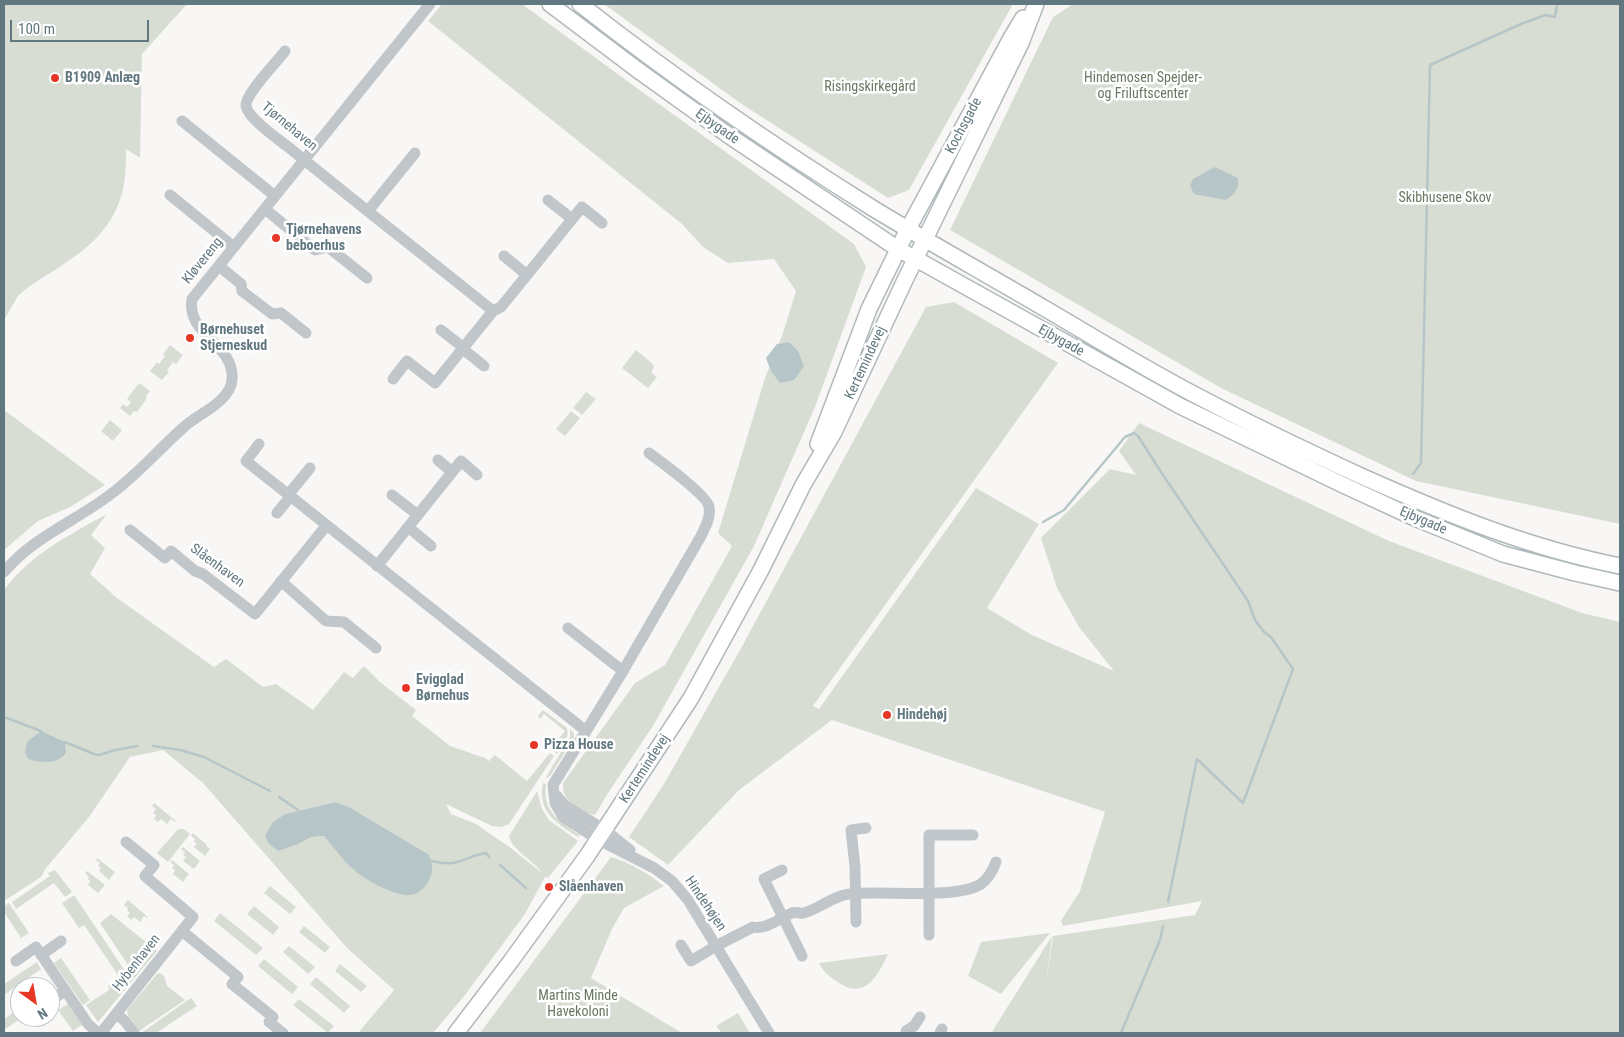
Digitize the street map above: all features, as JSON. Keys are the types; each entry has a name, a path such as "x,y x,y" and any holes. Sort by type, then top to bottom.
{"main road":[{"name":"Ejbygade","path":"550,4 728,135 898,249 1180,406 1417,519 1504,554 1620,583"},
{"name":"Ejbygade","path":"580,4 627,40 785,152 908,229 1203,399 1299,447 1412,499 1486,529 1542,547 1620,566"},
{"name":"Kochsgade","path":"898,249 1010,38 1034,4"},
{"name":"Kochsgade","path":"925,238 1020,43 1034,4"},
{"name":"Kertemindevej","path":"456,1033 511,961 602,835 691,698 761,570 803,485 834,432 925,238"},
{"name":"Kertemindevej","path":"803,485 869,309 898,249"}],"street":[{"name":"Kløvereng","path":"4,572 28,547 89,511 131,479 184,427 218,404 232,382 232,376 228,361 220,348 197,325 192,316 192,299 430,4"},
{"name":"Tjørnehaven","path":"285,51 251,93 246,103 248,112 255,120 304,160 493,311"},
{"path":"182,121 276,196"},
{"path":"368,211 415,152"},
{"path":"170,195 234,247"},
{"path":"548,200 572,219"},
{"path":"393,379 407,361 435,383 493,311 502,307 582,207 602,223"},
{"path":"265,209 315,250 328,247 367,278"},
{"path":"504,256 527,275"},
{"path":"219,266 241,284 242,291 272,314 281,313 306,333"},
{"path":"441,330 484,366"},
{"path":"259,444 246,461 586,731"},
{"path":"602,835 563,817 555,804 553,785 623,672 701,536 710,516 709,504 701,495 649,453"},
{"path":"438,460 452,472"},
{"path":"377,566 461,461 478,475"},
{"path":"276,513 310,468"},
{"path":"392,494 418,515"},
{"name":"Slåenhaven","path":"130,530 165,558 171,551 195,571 203,574 255,614 326,526"},
{"path":"408,528 431,546"},
{"path":"281,581 326,621 344,622 376,648"},
{"path":"568,628 623,672"},
{"path":"856,922 852,830 866,828"},
{"name":"Hindehøjen","path":"602,835 672,881 684,895 769,1033"},
{"path":"929,935 929,835 972,835"},
{"name":"Hybenhaven","path":"41,955 88,1024 99,1033 193,918 145,876 154,866 126,842"},
{"name":"Hindehøjen","path":"681,945 691,961 753,927 760,929 795,912 803,913 844,894 954,892 973,888 985,881 991,874 996,862"},
{"path":"782,870 764,879 802,956"},
{"name":"Hybenhaven","path":"182,931 238,977 232,984 274,1017 269,1022 283,1033"},
{"path":"16,961 36,947 41,955 61,941"},
{"path":"60,994 65,990"},
{"path":"116,1014 125,1021 134,1033"},
{"path":"906,1033 920,1017"}],"green space":[{"path":"4,4 187,4 142,54 140,158 126,149 124,184 119,203 111,220 88,246 18,296 4,320"},
{"path":"442,4 522,4 854,244 866,267 815,407 754,546 653,726 595,815 572,805 565,795 563,783 635,683 665,665 732,546 718,533 765,378 782,336 796,291 774,259 728,263 703,247 682,224 428,21"},
{"name":"Risingskirkegård","path":"604,4 1013,4 909,190 888,198 740,103"},
{"name":"Skibhusene Skov","path":"1073,4 1620,4 1620,524 1416,481 1221,388 950,230 1053,17"},
{"path":"954,302 1058,363 813,706 819,709 976,488 1039,524 987,608 1032,635 1114,671 1079,627 1057,588 1041,538 1110,469 1136,475 1119,451 1139,423 1389,541 1582,613 1620,622 1620,1033 992,1033 1052,936 1046,983 1053,936 1195,915 1202,901 1063,926 1061,921 1080,891 1105,812 832,720 739,790 668,865 629,837 664,784 740,650 926,307"},
{"path":"170,345 183,355 176,364 173,362 167,370 169,372 162,380 150,371 157,362 159,364 165,356 163,354"},
{"path":"636,350 653,364 654,368 651,372 657,377 648,388 622,368"},
{"path":"139,383 150,391 137,412 134,411 130,416 120,408 123,404 127,407 131,402 127,399"},
{"path":"586,392 596,399 582,415 573,408"},
{"path":"4,410 105,485 70,507 38,521 4,550"},
{"path":"571,411 580,418 565,436 556,429"},
{"path":"110,420 122,430 113,441 101,431"},
{"path":"107,514 91,535 105,548 90,574 117,598 214,667 226,659 263,687 276,684 313,710 344,672 353,678 364,666 380,682 416,710 412,716 450,746 489,761 495,755 527,781 550,753 554,756 509,824 501,827 492,826 446,804 451,814 476,824 542,873 515,847 509,836 537,791 542,809 549,820 578,841 548,878 545,877 525,914 465,995 433,1033 358,1033 394,990 347,948 203,783 163,750 130,757 89,817 46,868 41,877 4,901 4,590 38,556","holes":["336,802 349,807 428,854 338,852 324,836 311,837 285,814"]},
{"path":"543,710 567,728 566,739 557,754 550,749 565,731 544,714 540,719 538,716"},
{"path":"570,728 574,738 547,778 570,737"},
{"path":"543,783 546,784 545,794 549,809 559,820 580,835 578,837 556,822 546,810 542,793"},
{"path":"154,803 176,821 171,819 167,824 161,819 158,822 154,819 156,815 153,813 156,809 152,806"},
{"path":"178,829 184,829 190,834 168,862 157,853"},
{"path":"193,833 210,849 205,856 194,847 197,844 191,836"},
{"path":"183,847 200,861 194,869 183,861 186,857 183,855 185,852 181,849"},
{"name":"Martins Minde Havekoloni","path":"611,857 639,869 664,886 624,908 612,929 591,978 682,1033 480,1033"},
{"path":"97,858 115,872 109,880 99,871 101,868 98,866 100,863 96,860"},
{"path":"172,860 189,874 183,882 173,874 175,870 172,868 174,865 170,862"},
{"path":"55,870 72,892 65,897 54,883 16,909 12,902 50,876 48,873"},
{"path":"87,871 105,885 98,893 88,885 90,881 85,873"},
{"path":"270,886 296,907 290,914 264,893"},
{"path":"74,895 125,971 118,975 84,925 79,928 62,903"},
{"path":"128,900 148,917 144,916 140,922 134,917 131,920 127,916 130,913 127,910 128,908 124,905"},
{"path":"9,903 29,933 21,938 4,912 4,906"},
{"path":"254,906 279,927 273,935 247,914"},
{"path":"220,913 263,948 256,955 214,921"},
{"path":"111,914 157,951 98,1022 86,1005 109,990 108,985 130,968 100,923"},
{"path":"304,926 330,947 325,953 299,932"},
{"path":"1050,933 1001,994 968,976 981,942"},
{"path":"289,946 315,967 308,974 283,952"},
{"path":"888,954 880,970 870,983 856,989 848,988 830,977 819,963"},
{"path":"61,958 90,1000 83,1005 54,963"},
{"path":"264,959 298,987 292,994 258,966"},
{"path":"37,962 41,969 30,977 14,977"},
{"path":"340,964 367,986 361,992 335,971"},
{"path":"160,973 164,976 167,986 185,1000 139,1031 128,1015 127,1010 157,974"},
{"path":"316,977 350,1006 344,1013 310,984"},
{"path":"10,980 10,991 4,995 4,984"},
{"path":"191,998 197,1006 156,1033 141,1033"},
{"path":"299,999 334,1026 328,1033 293,1005"},
{"path":"68,1004 82,1025 73,1031 60,1013 60,1009"},
{"path":"738,1013 750,1033 722,1033 716,1026"},
{"path":"10,1015 10,1026 4,1030 4,1019"}],"shaded area":[{"path":"1215,167 1238,178 1236,191 1226,200 1194,194 1190,186 1193,179"},
{"path":"789,342 798,351 804,366 794,380 780,383 771,371 766,358 777,344"},
{"path":"41,731 65,742 66,753 58,760 48,762 28,759 25,752 27,742"},
{"path":"336,802 349,807 428,854 432,864 432,872 430,879 423,889 410,895 404,895 379,886 352,868 324,836 311,837 278,851 269,844 265,836 272,823 285,814"}],"waterway":[{"path":"1413,474 1421,463 1430,65 1521,24 1545,15 1555,17 1557,4"},
{"path":"1043,522 1064,510 1125,437 1134,433 1138,436 1248,601 1255,620 1264,632 1271,637 1293,669 1243,803 1197,759 1168,902"},
{"path":"4,717 41,731"},
{"path":"65,742 99,755 137,746"},
{"path":"153,746 180,750 204,757 270,791"},
{"path":"279,797 298,810"},
{"path":"432,861 455,863 486,853 489,857"},
{"path":"500,865 526,888"},
{"path":"1121,1033 1160,940 1163,926"}],"place":[{"name":"B1909 Anlæg","path":"55,78"},
{"name":"Tjørnehavens beboerhus","path":"276,238"},
{"name":"Børnehuset Stjerneskud","path":"190,338"},
{"name":"Evigglad Børnehus","path":"406,688"},
{"name":"Hindehøj","path":"887,715"},
{"name":"Pizza House","path":"534,745"},
{"name":"Slåenhaven","path":"549,887"}],"park label":[{"name":"Hindemosen Spejder- og Friluftscenter","path":"1143,86"}]}
